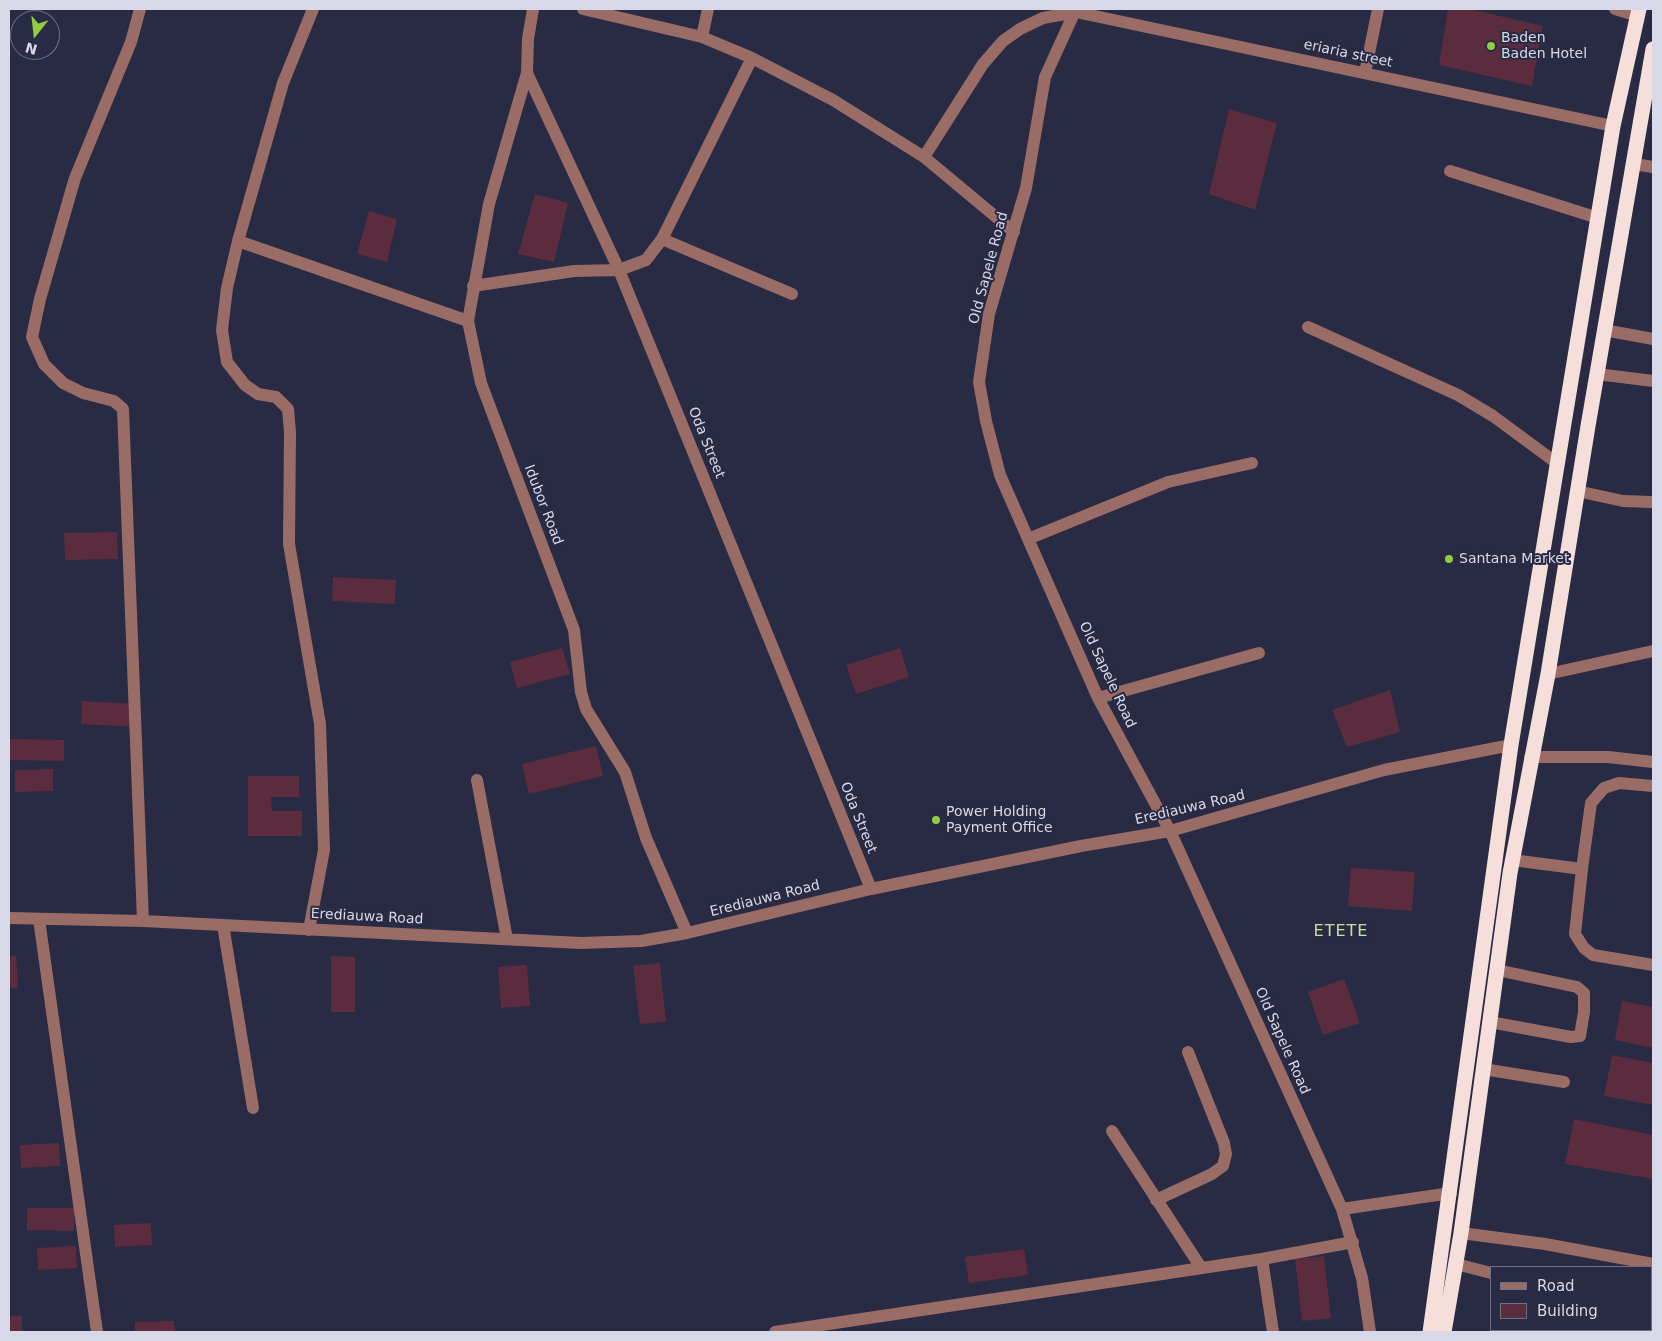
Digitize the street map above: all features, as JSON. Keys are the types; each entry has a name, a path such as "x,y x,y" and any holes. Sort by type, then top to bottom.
{"highway":[{"path":"1430,1332 1451,1193 1511,744 1613,126 1638,12"},
{"path":"1444,1332 1461,1233 1512,860 1530,757 1548,674 1604,330 1650,83 1653,49"},
{"path":"1605,180 1630,184"}],"street":[{"path":"140,9 131,42 75,178 40,299 32,337 44,364 63,383 83,393 114,401 124,409 143,921"},
{"path":"309,930 324,850 320,724 289,544 290,432 288,410 276,397 258,394 245,385 227,362 222,330 227,288 238,241 283,83 313,9"},
{"name":"Oda Street","path":"534,9 528,39 527,73 619,270 871,889"},
{"path":"583,9 702,37 752,58 833,100 924,157 1014,232"},
{"path":"702,37 708,9"},
{"path":"1365,73 1378,9"},
{"path":"1615,9 1638,12"},
{"path":"924,157 983,64 1003,41 1020,28 1043,18 1076,10"},
{"name":"eriaria street","path":"1076,10 1613,126"},
{"name":"Old Sapele Road","path":"1076,10 1059,42 1045,77 1026,188 989,314 979,382 1000,475 1028,539 1098,698 1170,831 1342,1210 1353,1242 1362,1278 1370,1332"},
{"path":"473,286 574,271 619,270 646,260 662,239 752,58"},
{"name":"Idubor Road","path":"527,73 489,204 468,321 481,383 574,630 581,692 586,709 625,772 646,838 687,934"},
{"path":"1634,164 1653,166"},
{"path":"1450,171 1598,218"},
{"path":"662,239 792,294"},
{"path":"238,241 468,321"},
{"path":"1308,327 1458,395 1493,416 1558,464"},
{"path":"1604,330 1653,338"},
{"path":"1597,374 1653,381"},
{"path":"1028,539 1168,482 1252,463"},
{"path":"1577,491 1623,500 1653,502"},
{"path":"1548,674 1653,651"},
{"path":"1098,698 1259,654"},
{"name":"Erediauwa Road","path":"9,918 143,921 581,943 641,941 687,934 871,889 1081,846 1170,831 1384,770 1511,744"},
{"path":"1530,757 1608,757 1653,762"},
{"path":"477,780 507,939"},
{"path":"1653,786 1620,784 1604,788 1591,803 1575,934 1584,948 1593,954 1653,965"},
{"path":"1512,860 1582,869"},
{"path":"39,919 96,1332"},
{"path":"223,925 253,1108"},
{"path":"1490,1022 1571,1037 1580,1036 1584,1012 1584,993 1577,987 1497,970"},
{"path":"1156,1200 1212,1174 1224,1166 1226,1154 1224,1143 1188,1052"},
{"path":"1483,1069 1564,1082"},
{"path":"1112,1131 1200,1266"},
{"path":"1342,1210 1451,1193"},
{"path":"1461,1233 1545,1244 1653,1264"},
{"path":"775,1332 1200,1266 1262,1259 1353,1242"},
{"path":"1262,1259 1273,1332"},
{"path":"1456,1264 1490,1273"}],"building":[{"name":"Baden Baden Hotel","path":"1448,9 1470,9 1543,26 1532,86 1439,65"},
{"path":"1229,109 1277,123 1255,210 1209,194"},
{"path":"535,194 568,203 554,262 518,254"},
{"path":"369,211 397,219 387,262 357,254"},
{"path":"117,532 118,559 65,560 64,533"},
{"path":"333,577 396,580 395,604 332,601"},
{"path":"562,648 570,674 517,688 510,662"},
{"path":"900,648 909,677 856,694 846,665"},
{"path":"1390,690 1400,732 1347,747 1332,710"},
{"path":"82,701 135,704 134,727 81,724"},
{"path":"9,739 64,740 64,761 9,760"},
{"path":"596,746 603,776 529,794 522,764"},
{"path":"53,769 53,791 15,792 15,770"},
{"path":"248,776 299,776 299,797 271,797 272,811 302,811 302,836 248,836"},
{"path":"1351,868 1415,872 1412,911 1348,906"},
{"path":"9,956 16,956 18,988 9,988"},
{"path":"331,956 355,957 355,1012 331,1012"},
{"path":"660,963 666,1022 640,1024 633,966"},
{"path":"527,965 530,1006 501,1008 498,967"},
{"path":"1344,979 1360,1023 1323,1035 1308,992"},
{"path":"1622,1001 1653,1007 1653,1048 1615,1040"},
{"path":"1612,1055 1653,1063 1653,1105 1604,1096"},
{"path":"1574,1119 1653,1135 1653,1179 1565,1164"},
{"path":"59,1143 60,1166 21,1168 20,1145"},
{"path":"27,1208 74,1208 74,1231 27,1230"},
{"path":"151,1223 152,1245 115,1247 114,1225"},
{"path":"76,1246 77,1268 38,1270 37,1248"},
{"path":"1024,1249 1028,1275 969,1283 965,1257"},
{"path":"1324,1256 1331,1318 1302,1321 1295,1259"},
{"path":"9,1316 22,1316 22,1332 9,1332"},
{"path":"174,1321 175,1332 135,1332 135,1322"}],"place":[{"name":"Baden Baden Hotel","path":"1491,46"},
{"name":"Santana Market","path":"1449,559"},
{"name":"Power Holding Payment Office","path":"936,820"}],"district":[{"name":"ETETE","path":"1341,932"}]}
